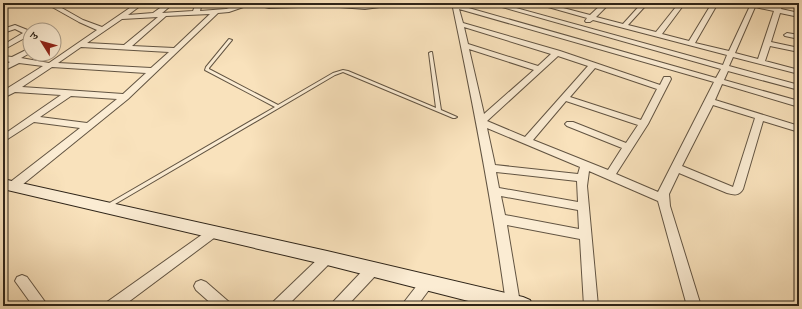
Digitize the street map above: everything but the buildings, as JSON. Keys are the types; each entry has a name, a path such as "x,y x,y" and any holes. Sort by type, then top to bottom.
{"street":[{"path":"48,3 103,30"},
{"path":"3,95 50,66 141,3"},
{"path":"155,16 171,3"},
{"path":"196,13 199,3"},
{"path":"121,17 216,12 233,10 250,3"},
{"path":"254,3 269,6 320,4 365,7 394,3"},
{"path":"456,5 466,3"},
{"path":"492,3 799,88"},
{"path":"508,29 528,14 539,3 568,9 591,17 799,72"},
{"path":"582,28 591,17 607,3"},
{"path":"624,26 645,3"},
{"path":"658,35 682,3"},
{"path":"691,44 715,3"},
{"path":"694,306 663,199 663,194 719,82 751,4 779,6 799,15"},
{"path":"8,185 327,258 516,305 481,122 456,5"},
{"path":"456,5 557,53 662,88"},
{"path":"761,62 779,6"},
{"path":"8,185 90,126 125,97 216,12"},
{"path":"126,47 164,15"},
{"path":"460,24 508,29 719,82 799,104"},
{"path":"3,32 15,27 28,32 3,48"},
{"path":"787,35 799,37"},
{"path":"767,43 799,50"},
{"path":"81,44 176,50"},
{"path":"465,44 540,69"},
{"path":"481,122 557,53"},
{"path":"3,69 22,56"},
{"path":"3,58 50,66 154,71"},
{"path":"527,141 593,65"},
{"path":"610,175 642,124 667,79"},
{"path":"13,89 125,97"},
{"path":"3,139 68,94"},
{"path":"565,98 642,124"},
{"path":"710,101 799,129"},
{"path":"676,168 735,191 738,189 760,117"},
{"path":"32,119 90,126"},
{"path":"481,122 610,175 663,199"},
{"path":"570,124 628,147"},
{"path":"586,165 582,178 591,306"},
{"path":"490,168 582,178"},
{"path":"494,191 584,207"},
{"path":"500,219 586,235"},
{"path":"112,306 214,232"},
{"path":"278,306 327,258"},
{"path":"338,306 372,270"},
{"path":"22,281 41,306"},
{"path":"408,306 427,283"},
{"path":"201,286 224,306"}],"lane":[{"path":"230,40 207,68 207,70 278,106"},
{"path":"431,53 438,110"},
{"path":"107,207 278,106 334,74 343,71 455,117"}]}
